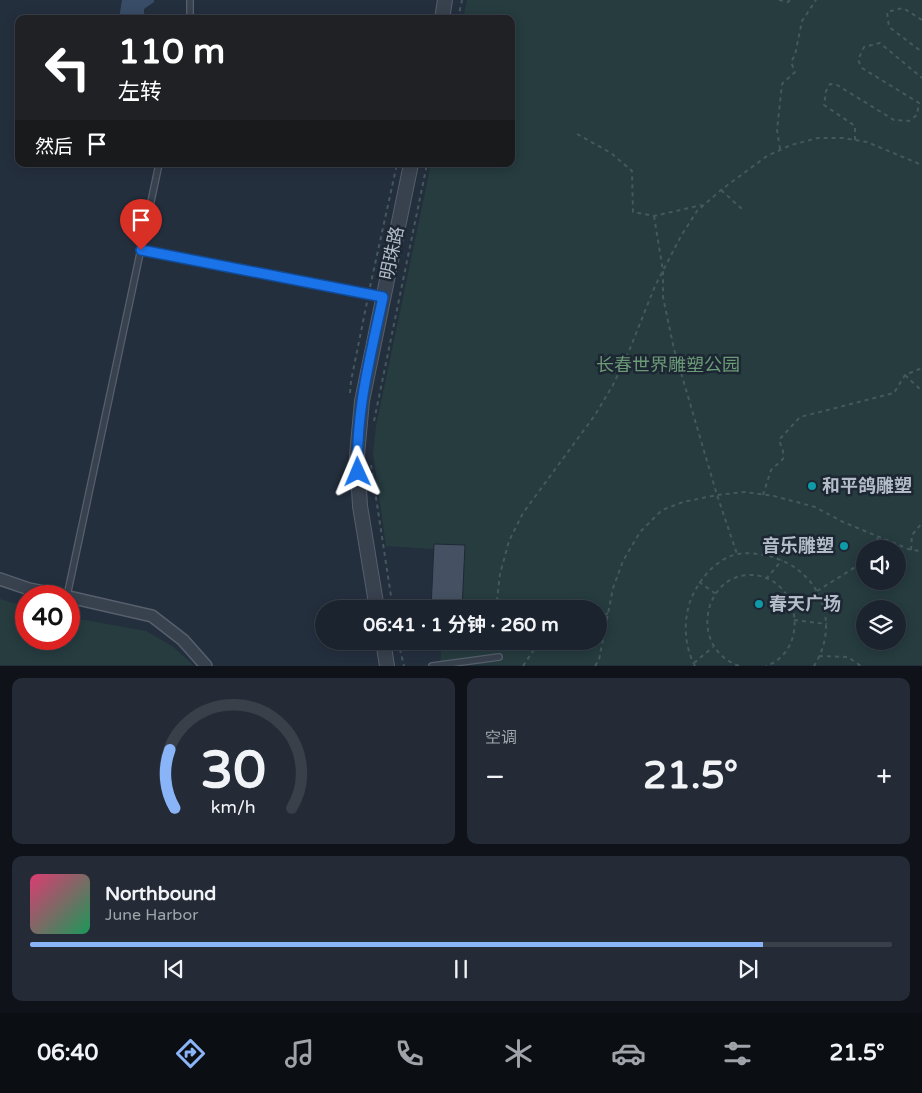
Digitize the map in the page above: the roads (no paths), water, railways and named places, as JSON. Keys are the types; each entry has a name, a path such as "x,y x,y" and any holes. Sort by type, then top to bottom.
{"street":[{"path":"443,15 446,0"},
{"name":"明珠路","path":"376,600 360,506 357,456 362,400 410,167"},
{"path":"0,579 17,585"},
{"path":"80,599 152,616 183,640 206,666"},
{"path":"384,650 387,666"}],"lane":[{"path":"190,0 190,15"},
{"path":"69,585 159,167"},
{"path":"141,250 383,297"},
{"path":"432,666 499,657"}],"water":[{"path":"122,0 154,0 144,9 144,15 120,15"}],"place":[{"name":"和平鸽雕塑","path":"812,486"},
{"name":"音乐雕塑","path":"844,546"},
{"name":"春天广场","path":"759,604"}],"park label":[{"name":"长春世界雕塑公园","path":"668,365"}]}
